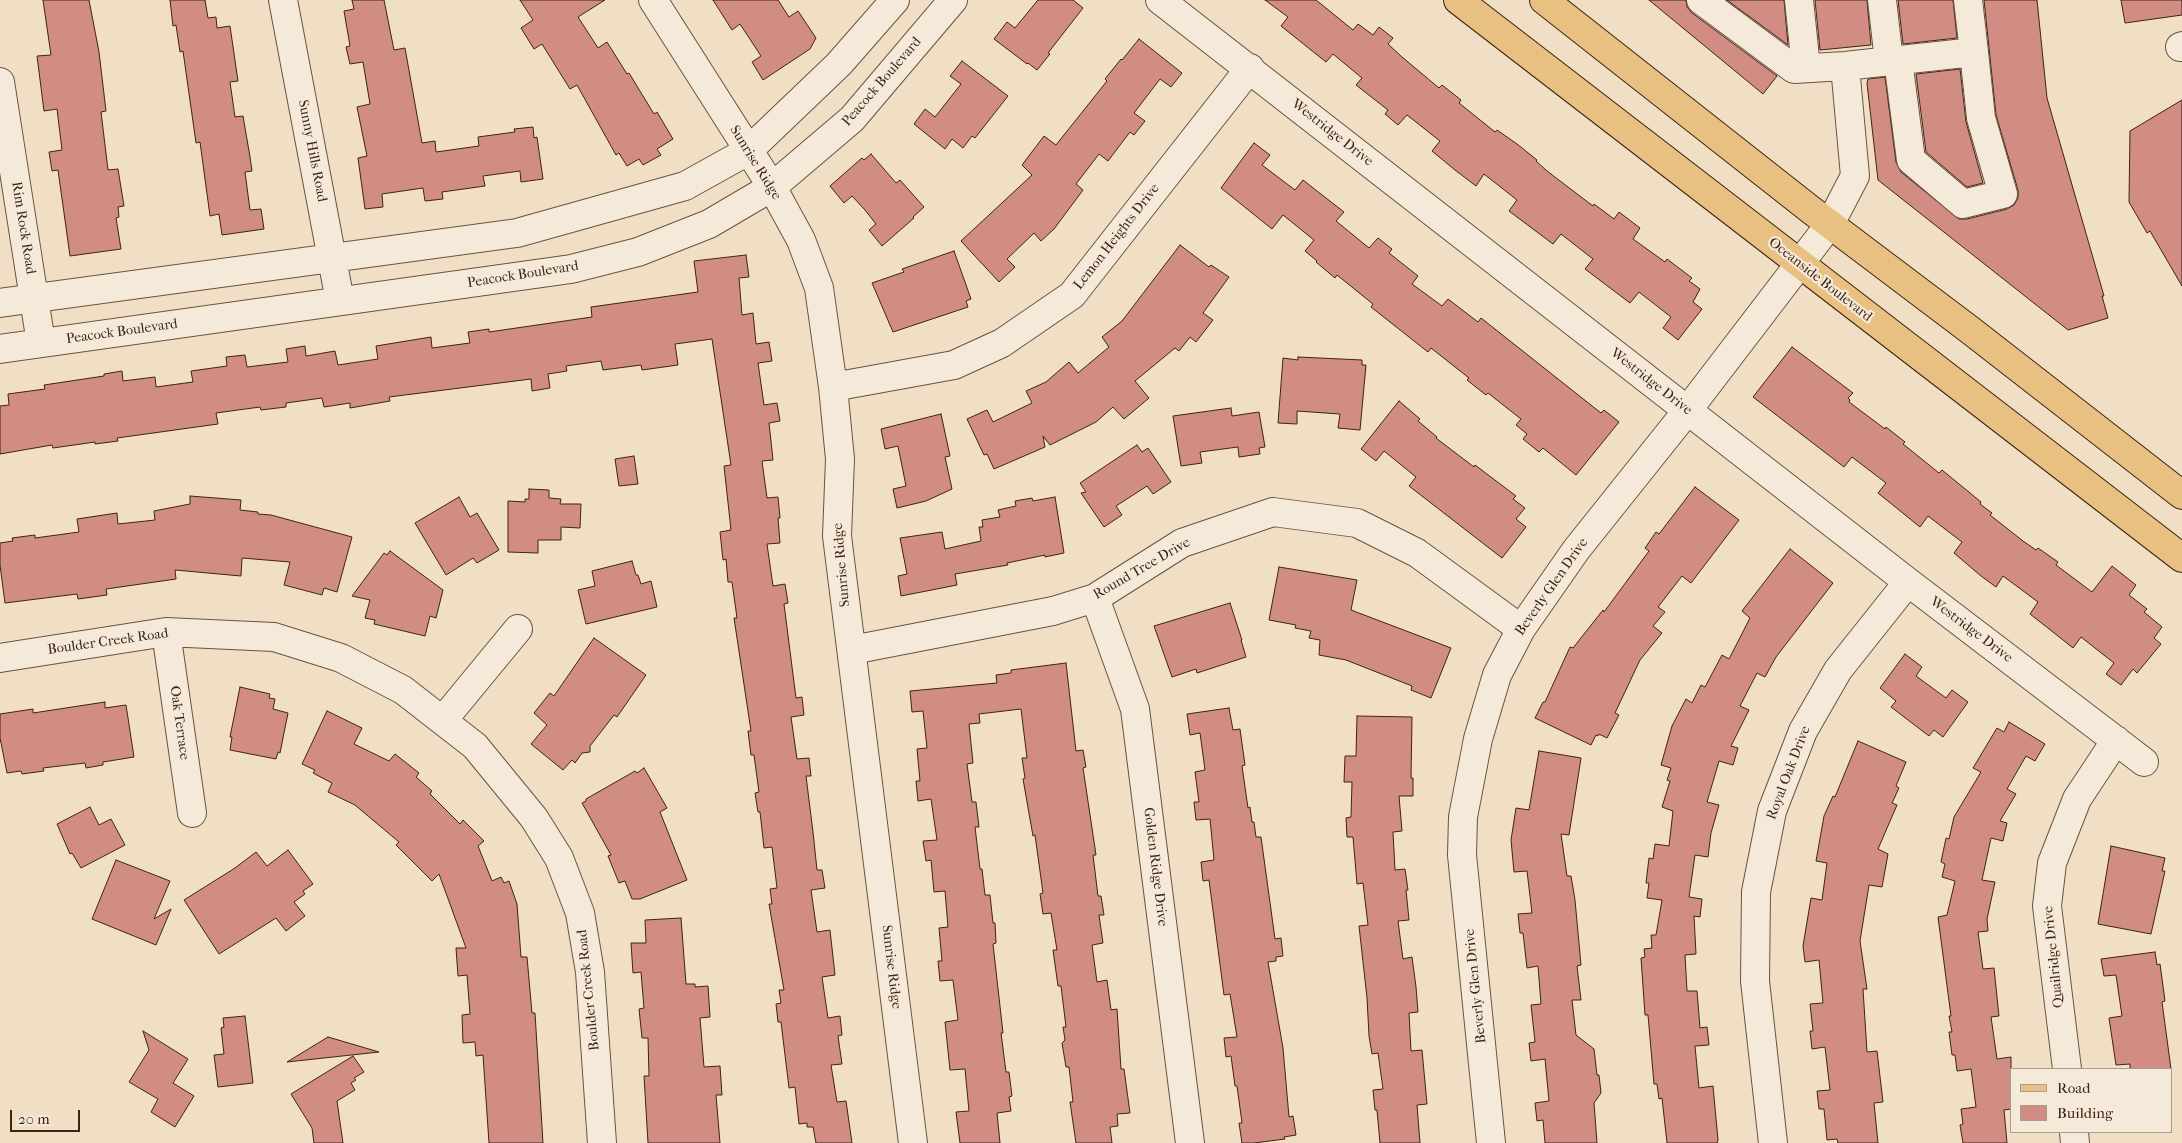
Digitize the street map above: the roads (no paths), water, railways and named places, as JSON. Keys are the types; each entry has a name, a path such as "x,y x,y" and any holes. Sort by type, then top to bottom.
{"main road":[{"name":"Oceanside Boulevard","path":"1458,0 2182,558"},
{"path":"1544,0 1830,224 2182,495"}],"street":[{"name":"Sunny Hills Road","path":"283,0 340,301"},
{"name":"Sunrise Ridge","path":"653,0 772,188 801,240 819,288 833,387 840,459 837,536 913,1143"},
{"path":"0,303 517,233 685,186 748,151 839,64 896,0"},
{"name":"Peacock Boulevard","path":"0,349 571,269 638,252 709,224 772,188 852,119 953,0"},
{"name":"Westridge Drive","path":"1160,0 1250,68 1687,411 2144,762"},
{"path":"1701,0 1794,69 1845,66 1974,52"},
{"path":"1799,0 1806,68"},
{"path":"1882,0 1911,160 1963,204 2003,194 1981,118 1968,0"},
{"name":"Beverly Glen Drive","path":"1491,1143 1462,855 1463,817 1478,739 1497,676 1521,629 1576,550 1687,411 1830,224 1855,176 1845,66"},
{"name":"Lemon Heights Drive","path":"833,387 954,365 1002,343 1072,295 1250,68"},
{"name":"Rim Rock Road","path":"0,82 41,343"},
{"name":"Round Tree Drive","path":"852,650 1054,611 1095,598 1182,543 1273,512 1357,523 1417,553 1521,629"},
{"name":"Royal Oak Drive","path":"1773,1143 1755,981 1756,892 1772,811 1803,731 1838,670 1908,582"},
{"name":"Golden Ridge Drive","path":"1095,598 1135,708 1190,1143"},
{"path":"443,720 518,629"},
{"name":"Boulder Creek Road","path":"0,658 166,632 274,637 341,658 403,690 443,720 475,746 534,818 559,858 580,913 590,972 602,1143"},
{"name":"Oak Terrace","path":"166,632 192,813"},
{"name":"Quailridge Drive","path":"2067,1068 2047,906 2052,863 2077,799 2116,740"}]}
